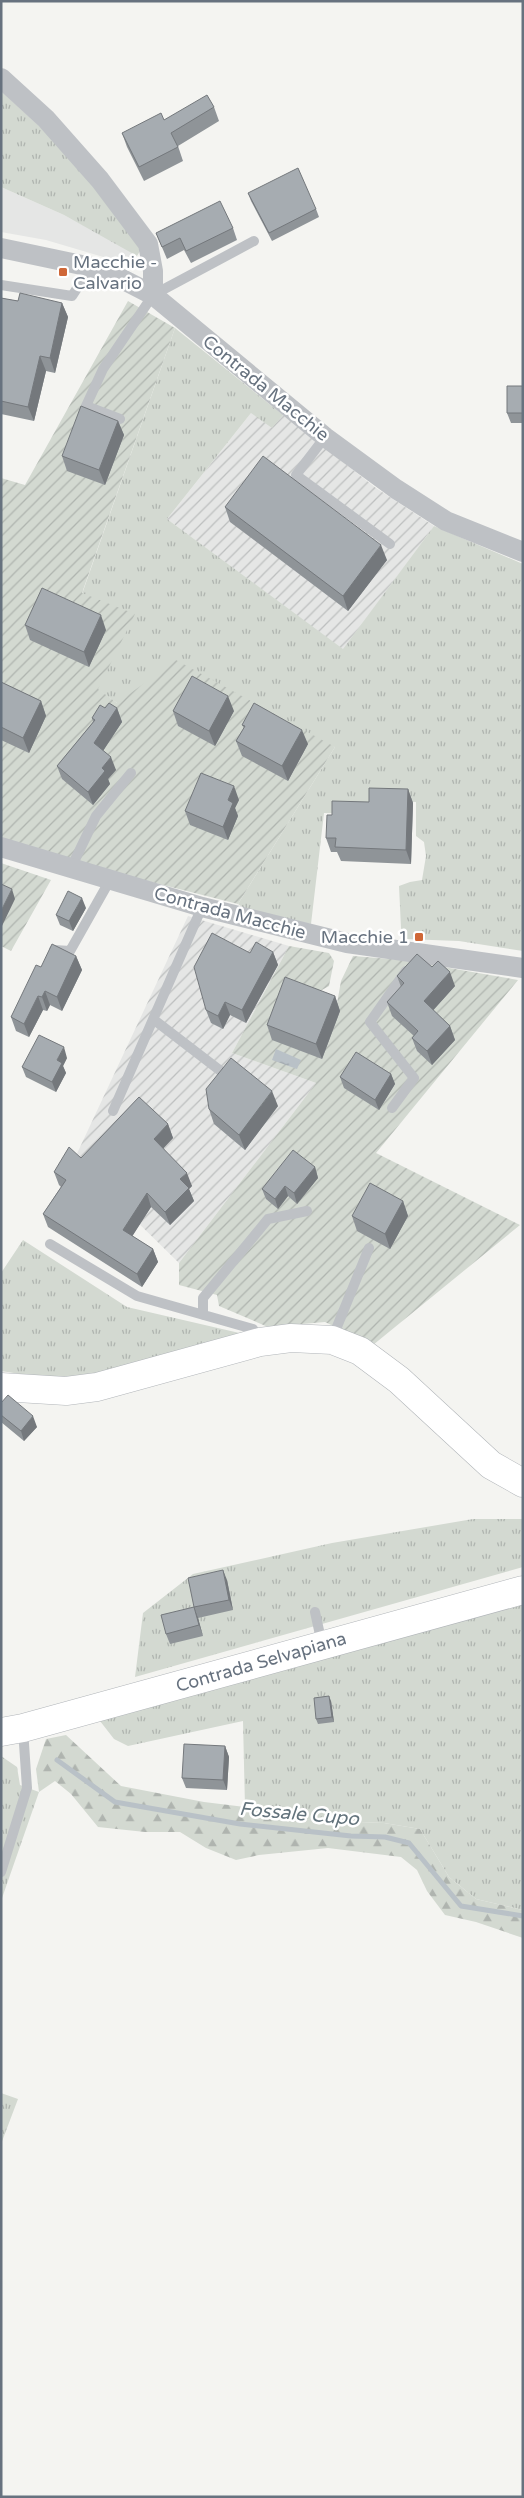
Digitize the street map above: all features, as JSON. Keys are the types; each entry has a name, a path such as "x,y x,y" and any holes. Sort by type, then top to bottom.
{"main road":[{"path":"1,1387 66,1391 97,1387 260,1342 290,1338 332,1340 360,1351 399,1380 491,1465 523,1483"},
{"path":"491,1465 523,1473"},
{"name":"Contrada Selvapiana","path":"12,1730 522,1590"}],"street":[{"path":"1,78 46,119 100,180 148,244 153,271 153,295"},
{"name":"Contrada Macchie","path":"1,248 91,267 118,277 153,295 325,437 396,489 446,521 523,552"},
{"name":"Contrada Macchie","path":"1,847 202,907 347,943 523,968"}],"lane":[{"path":"120,419 86,406 103,369 153,295 254,242"},
{"path":"1,285 72,296 91,267"},
{"path":"325,437 296,475 390,544"},
{"path":"71,868 96,816 131,772"},
{"path":"54,950 70,951 110,880"},
{"path":"113,1111 202,907"},
{"path":"392,1108 414,1078 370,1022 418,954"},
{"path":"153,1019 222,1072"},
{"path":"203,1315 203,1298 268,1219 307,1212"},
{"path":"50,1244 137,1296 253,1329 260,1342"},
{"path":"332,1340 369,1248"},
{"path":"315,1612 322,1645"},
{"path":"1,1872 27,1788 12,1730"}],"shaded area":[{"path":"1,187 64,215 133,252 127,264 46,240 1,232"},
{"path":"251,413 283,415 376,488 434,526 343,650 167,519"},
{"path":"188,916 289,946 232,1053 316,1083 179,1263 74,1160"}],"green space":[{"path":"1,91 63,148 140,243 140,251 137,256 64,215 1,187"},
{"path":"128,301 175,328 82,593 135,614 98,689 117,703 176,660 335,747 238,904 108,871 1,838 1,478 25,485"},
{"path":"175,328 283,415 272,428 251,413 167,519 343,649 434,526 523,564 523,951 459,941 405,939 401,928 399,886 422,880 426,856 424,842 416,836 416,802 374,800 373,814 324,813 311,924 248,911 238,904 335,747 117,703 97,689 82,594"},
{"path":"1,863 51,880 11,951 1,946"},
{"path":"289,946 329,953 334,961 329,986 315,994 336,1009 341,981 353,956 403,960 518,980 376,1153 520,1225 373,1345 325,1322 268,1327 219,1306 217,1295 179,1285 179,1263 316,1083 232,1053"},
{"path":"23,1240 127,1307 248,1335 126,1368 59,1380 1,1371 1,1273"},
{"path":"473,1519 523,1519 523,1567 135,1677 143,1613 193,1574 332,1543"},
{"path":"523,1604 523,1910 476,1899 449,1877 420,1829 384,1823 310,1820 245,1807 243,1721 128,1746 114,1739 100,1721 397,1636"},
{"path":"66,1735 121,1786 310,1820 384,1823 420,1829 449,1877 476,1899 523,1910 523,1938 476,1922 445,1915 427,1891 417,1870 401,1857 328,1848 259,1855 236,1860 206,1848 180,1832 145,1832 98,1827 71,1794 55,1781 39,1792 36,1769 46,1739"},
{"path":"1,1756 17,1767 20,1785 39,1792 1,1901"},
{"path":"1,2093 18,2099 1,2144"}],"water":[{"path":"276,1049 301,1060 297,1069 272,1060"}],"building":[{"path":"207,95 214,107 171,133 178,147 139,167 122,133 161,113 164,120"},
{"path":"298,168 316,209 269,233 248,193"},
{"path":"220,201 233,228 186,251 180,238 162,247 156,233"},
{"path":"20,293 62,303 50,358 40,356 28,407 1,401 1,298 18,301"},
{"path":"507,386 523,386 523,413 507,413"},
{"path":"81,406 118,421 99,470 62,456"},
{"path":"263,456 381,545 343,596 225,507"},
{"path":"42,588 101,615 84,652 25,625"},
{"path":"192,676 228,696 209,731 173,711"},
{"path":"1,682 41,701 23,738 1,727"},
{"path":"109,703 117,708 94,743 111,757 102,768 105,771 88,792 57,766 95,720 92,718 100,705 105,708"},
{"path":"254,703 302,730 282,766 236,741 245,726 242,725"},
{"path":"201,773 234,786 228,800 233,803 223,827 185,811"},
{"path":"369,788 408,789 406,850 335,847 336,838 326,838 327,815 332,815 332,801 369,802"},
{"path":"1,884 12,889 1,911"},
{"path":"68,891 82,898 69,921 56,915"},
{"path":"212,933 250,953 256,942 273,952 242,1010 225,1002 218,1016 206,1010 194,967"},
{"path":"52,944 76,956 57,997 45,991 42,997 38,996 24,1024 11,1017 36,965 41,967"},
{"path":"417,954 432,967 438,961 450,972 424,1001 450,1026 427,1051 412,1038 418,1031 387,1002 404,983 397,976"},
{"path":"285,977 335,996 316,1044 267,1025"},
{"path":"39,1035 64,1047 57,1060 62,1063 52,1082 22,1067"},
{"path":"356,1052 391,1074 375,1100 340,1077"},
{"path":"231,1058 272,1091 239,1135 209,1109 206,1089"},
{"path":"139,1097 168,1124 154,1139 187,1173 180,1179 189,1188 165,1212 147,1193 123,1230 153,1249 137,1274 43,1214 66,1180 54,1172 69,1147 81,1158"},
{"path":"293,1150 315,1167 294,1193 285,1186 275,1199 262,1189"},
{"path":"370,1183 403,1201 385,1234 352,1216"},
{"path":"8,1395 33,1416 21,1431 1,1415 1,1403"},
{"path":"223,1570 229,1600 194,1607 188,1578"},
{"path":"194,1607 199,1625 166,1634 161,1615"},
{"path":"329,1696 332,1717 316,1719 314,1698"},
{"path":"184,1744 225,1746 223,1780 182,1778"}],"waterway":[{"name":"Fossale Cupo","path":"57,1760 115,1802 240,1824 351,1836 385,1837 409,1843 461,1906 523,1916"}],"place":[{"name":"Macchie - Calvario","path":"63,272"},
{"name":"Macchie 1","path":"419,937"}]}
